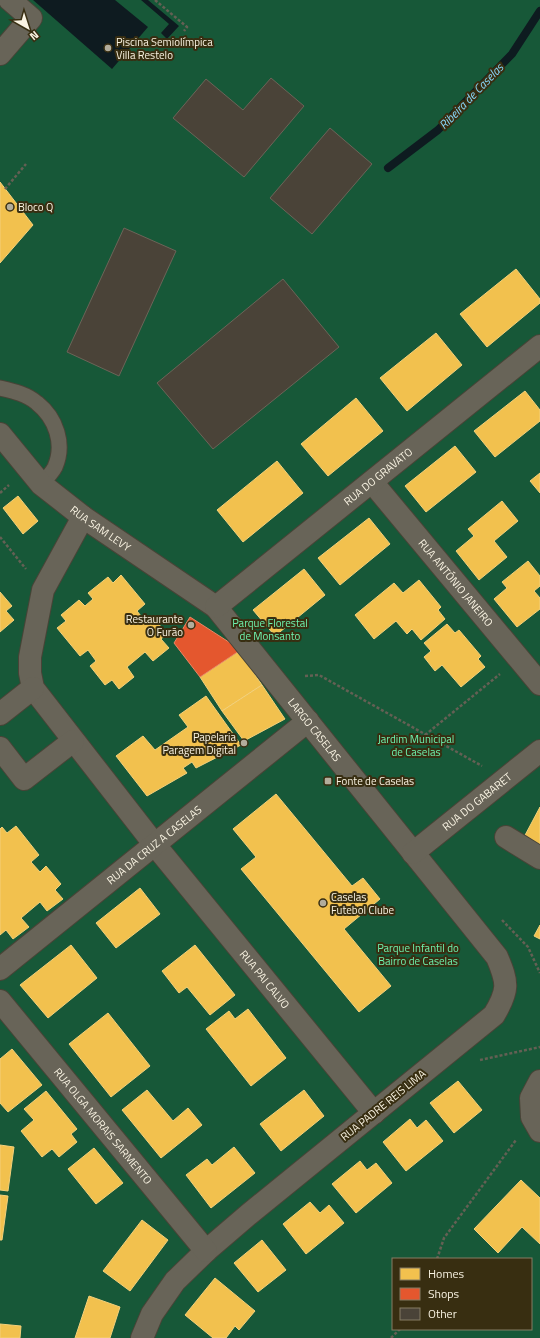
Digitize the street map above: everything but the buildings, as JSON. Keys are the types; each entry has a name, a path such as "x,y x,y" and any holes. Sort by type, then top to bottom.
{"street":[{"path":"0,54 31,18 10,0"},
{"name":"RUA DO GRAVATO","path":"216,606 538,351"},
{"name":"RUA SAM LEVY","path":"0,434 41,484 83,517 216,606"},
{"name":"RUA ANTÓNIO JANEIRO","path":"372,482 540,684"},
{"path":"0,714 33,688 30,673 30,657 43,590 83,517"},
{"name":"LARGO CASELAS","path":"216,606 414,853"},
{"name":"RUA PAI CALVO","path":"33,688 155,845 374,1113"},
{"name":"RUA DA CRUZ A CASELAS","path":"0,969 308,721"},
{"path":"0,748 24,779 74,741"},
{"name":"RUA DO GABARET","path":"414,853 540,751"},
{"path":"506,837 540,858"},
{"name":"RUA PADRE REIS LIMA","path":"142,1338 152,1314 175,1281 206,1251 494,1015 504,998 506,977 497,957 414,853"},
{"name":"RUA OLGA MORAIS SARMENTO","path":"0,1001 206,1251"},
{"path":"536,1124 531,1098 540,1081"}],"lane":[{"path":"0,388 18,392 37,402 49,415 57,430 59,450 55,468 41,484"}],"path":[{"path":"155,0 187,27 184,31"},
{"path":"5,189 26,164"},
{"path":"0,537 43,590"},
{"path":"425,735 519,659"},
{"path":"275,680 319,675 505,779"},
{"path":"449,1052 460,1062 467,1063 540,1047"},
{"path":"437,1258 444,1238 536,1124"},
{"path":"391,1338 399,1330"}],"green space":[{"name":"Parque Florestal de Monsanto","path":"0,0 540,0 540,1338 0,1338"}],"shaded area":[{"name":"Piscina Semiolímpica Villa Restelo","path":"33,0 115,0 148,27 112,69"},
{"path":"141,0 148,0 179,26 167,39 161,33 169,24"}],"waterway":[{"name":"Ribeira de Caselas","path":"388,168 438,130 512,54 540,11"}],"place":[{"name":"Piscina Semiolímpica Villa Restelo","path":"108,48"},
{"name":"Bloco Q","path":"10,207"},
{"name":"Restaurante O Furão","path":"191,625"},
{"name":"Papelaria Paragem Digital","path":"244,743"},
{"name":"Fonte de Caselas","path":"328,781"},
{"name":"Caselas Futebol Clube","path":"323,903"}],"park label":[{"name":"Jardim Municipal de Caselas","path":"416,745"},
{"name":"Parque Infantil do Bairro de Caselas","path":"418,954"}]}
